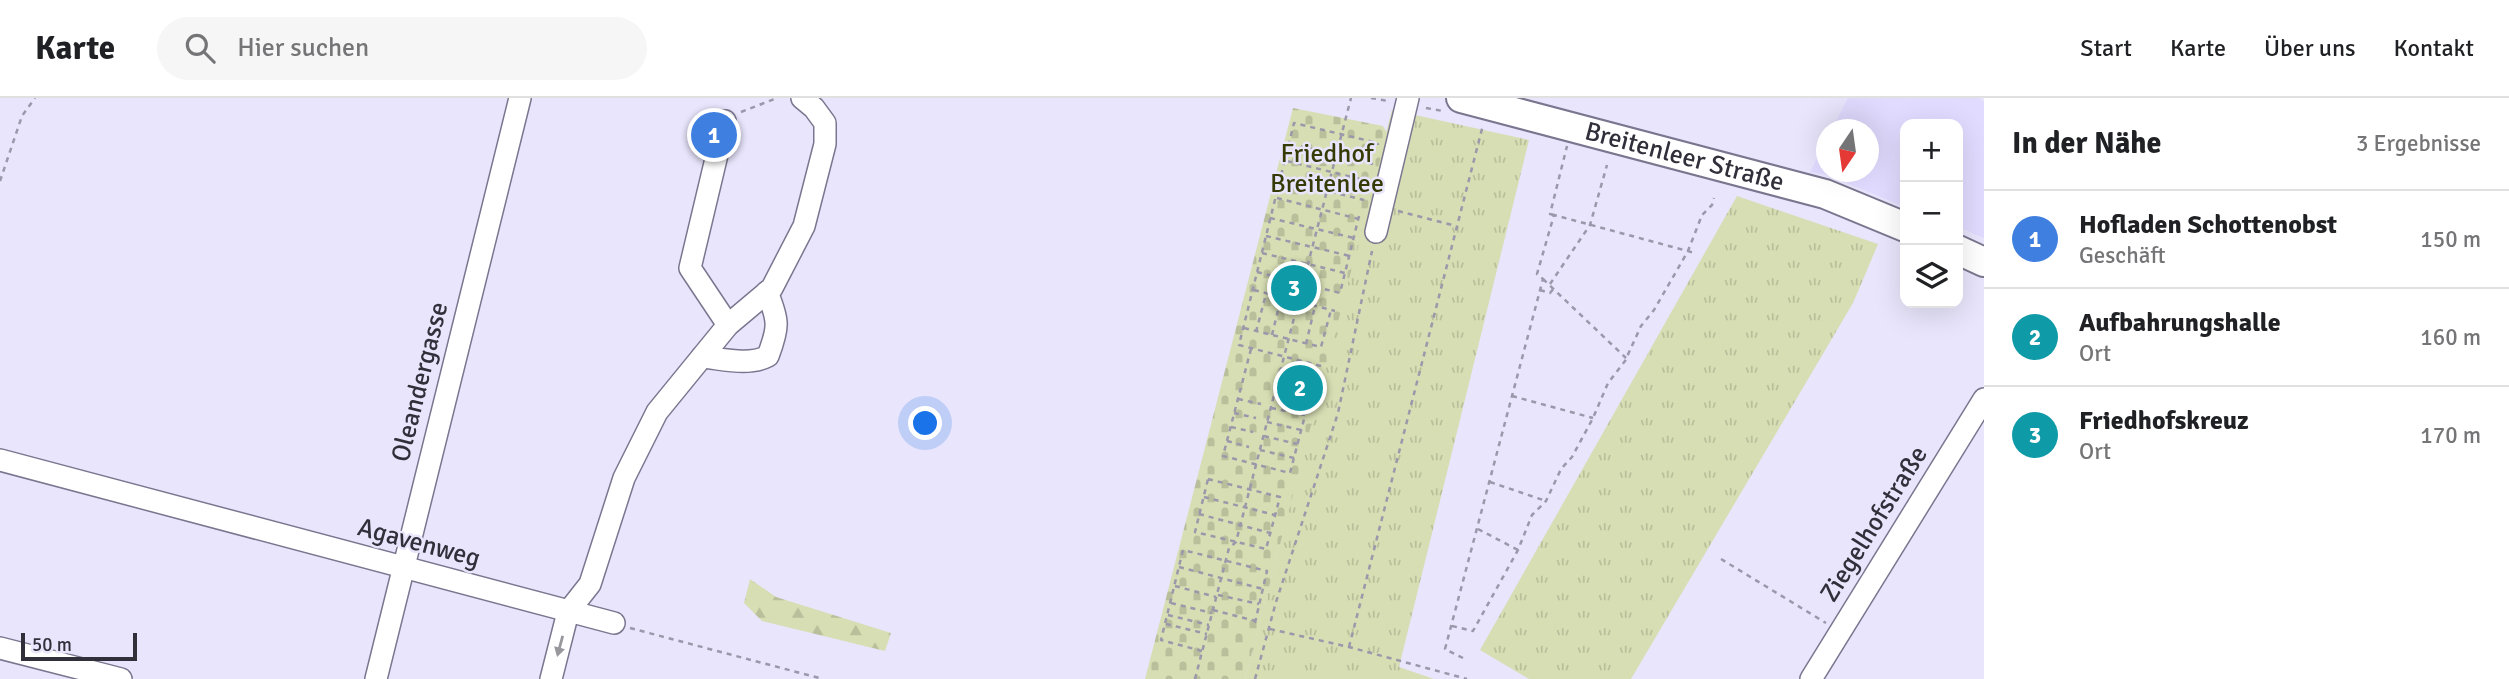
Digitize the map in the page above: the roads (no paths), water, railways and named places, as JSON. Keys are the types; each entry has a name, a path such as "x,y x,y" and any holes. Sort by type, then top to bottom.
{"main road":[{"name":"Breitenleer Straße","path":"1461,98 1825,194 1900,226"},
{"path":"1963,252 1984,262"}],"street":[{"name":"Oleandergasse","path":"376,679 520,98"},
{"path":"551,679 568,612 590,584 624,478 657,412 727,325 767,292 783,269 804,226 825,144 825,123 802,98"},
{"path":"1376,232 1373,203 1399,100"},
{"path":"725,121 690,268 727,325"},
{"path":"702,357 749,362 760,361 768,356 776,335 777,315 767,292"},
{"name":"Ziegelhofstraße","path":"1811,679 1984,399"},
{"name":"Agavenweg","path":"0,460 614,623"},
{"path":"0,648 121,679"}],"place":[{"name":"Hofladen Schottenobst","path":"714,135"},
{"name":"Friedhofskreuz","path":"1294,288"},
{"name":"Aufbahrungshalle","path":"1300,388"}],"park label":[{"name":"Friedhof Breitenlee","path":"1327,169"}]}
